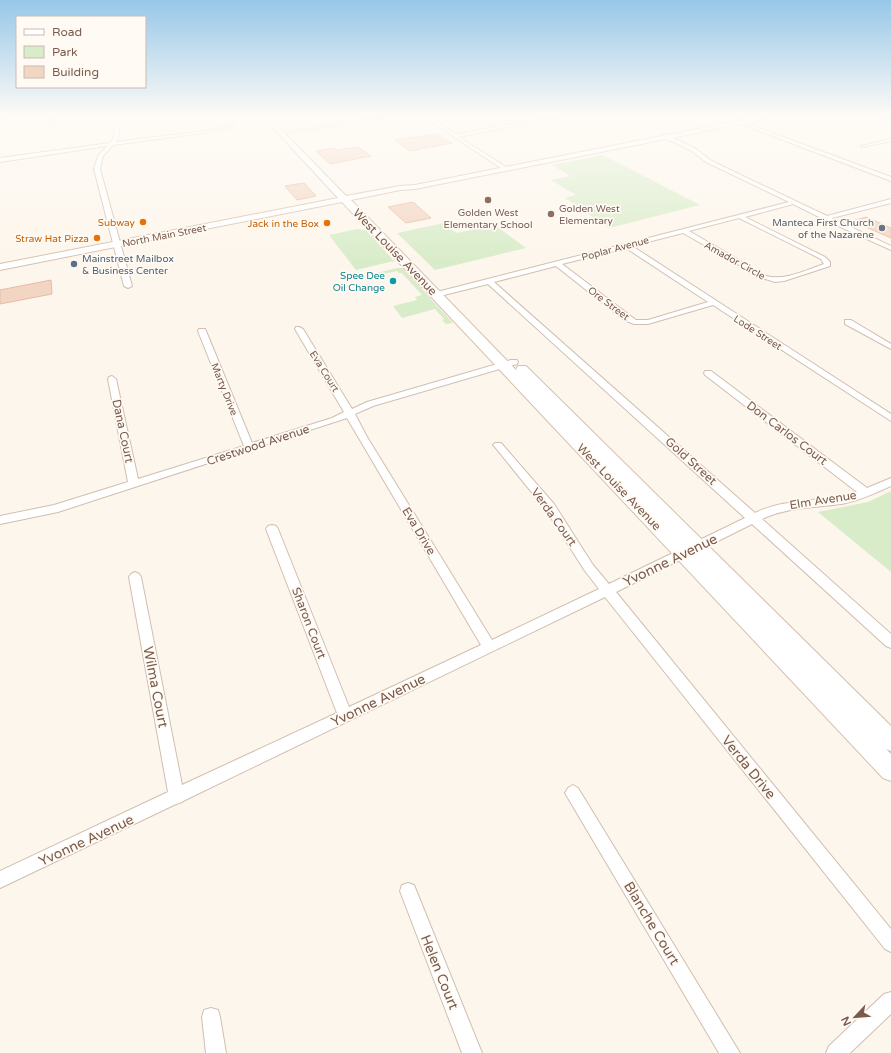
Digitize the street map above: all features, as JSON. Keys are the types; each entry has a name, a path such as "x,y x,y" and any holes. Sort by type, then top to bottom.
{"main road":[{"name":"West Louise Avenue","path":"315,166 350,200 509,363 698,546 891,741"},
{"name":"North Main Street","path":"0,267 412,189 415,187 513,166"},
{"name":"West Louise Avenue","path":"509,363 683,554 891,770"}],"street":[{"path":"98,166 97,169 128,286"},
{"path":"719,166 825,218 891,248"},
{"path":"857,166 891,179"},
{"path":"825,218 891,201"},
{"name":"Poplar Avenue","path":"441,294 794,202"},
{"name":"Amador Circle","path":"683,230 771,280 784,279 828,265 822,258 739,216"},
{"name":"Lode Street","path":"626,245 891,418"},
{"name":"Ore Street","path":"556,263 634,322 648,322 713,303"},
{"name":"Gold Street","path":"489,281 755,518 891,642"},
{"path":"848,322 891,347"},
{"name":"Eva Court","path":"299,329 350,414"},
{"name":"Marty Drive","path":"202,331 249,447"},
{"name":"Crestwood Avenue","path":"0,520 54,509 335,420 370,404 509,363"},
{"name":"Don Carlos Court","path":"708,373 866,493"},
{"name":"Dana Court","path":"112,379 134,484"},
{"name":"Eva Drive","path":"350,414 489,647"},
{"name":"Verda Court","path":"498,445 550,507 589,568 607,591"},
{"name":"Elm Avenue","path":"755,518 784,506 842,500 866,493 891,482"},
{"name":"Yvonne Avenue","path":"0,880 607,591 755,518"},
{"name":"Sharon Court","path":"272,529 345,716"},
{"name":"Wilma Court","path":"135,577 177,797"},
{"name":"Verda Drive","path":"607,591 891,943"},
{"name":"Blanche Court","path":"573,793 730,1053"},
{"name":"Helen Court","path":"408,891 472,1053"},
{"path":"836,1053 891,1000"},
{"path":"210,1017 216,1053"}],"green space":[{"path":"554,166 625,166 700,205 609,228 565,198 576,195 551,180 570,176"},
{"path":"444,223 456,233 495,225 526,248 435,270 397,233"},
{"path":"357,229 366,230 394,261 356,270 329,235"},
{"path":"402,268 453,323 446,324 442,320 444,319 435,309 402,318 393,306 417,300 415,297 422,295 402,273 397,271 379,275 377,273"},
{"path":"891,491 891,572 818,512 868,502"}],"building":[{"path":"304,183 316,196 297,200 285,186"},
{"path":"413,202 431,218 406,223 388,207"},
{"name":"Manteca First Church of the Nazarene","path":"866,217 891,228 891,238 852,221"},
{"path":"51,280 52,294 0,304 0,290"}],"place":[{"name":"Golden West Elementary School","path":"488,200"},
{"name":"Golden West Elementary","path":"551,214"},
{"name":"Subway","path":"143,222"},
{"name":"Jack in the Box","path":"327,223"},
{"name":"Manteca First Church of the Nazarene","path":"882,228"},
{"name":"Straw Hat Pizza","path":"97,238"},
{"name":"Mainstreet Mailbox & Business Center","path":"74,264"},
{"name":"Spee Dee Oil Change","path":"393,281"}]}
